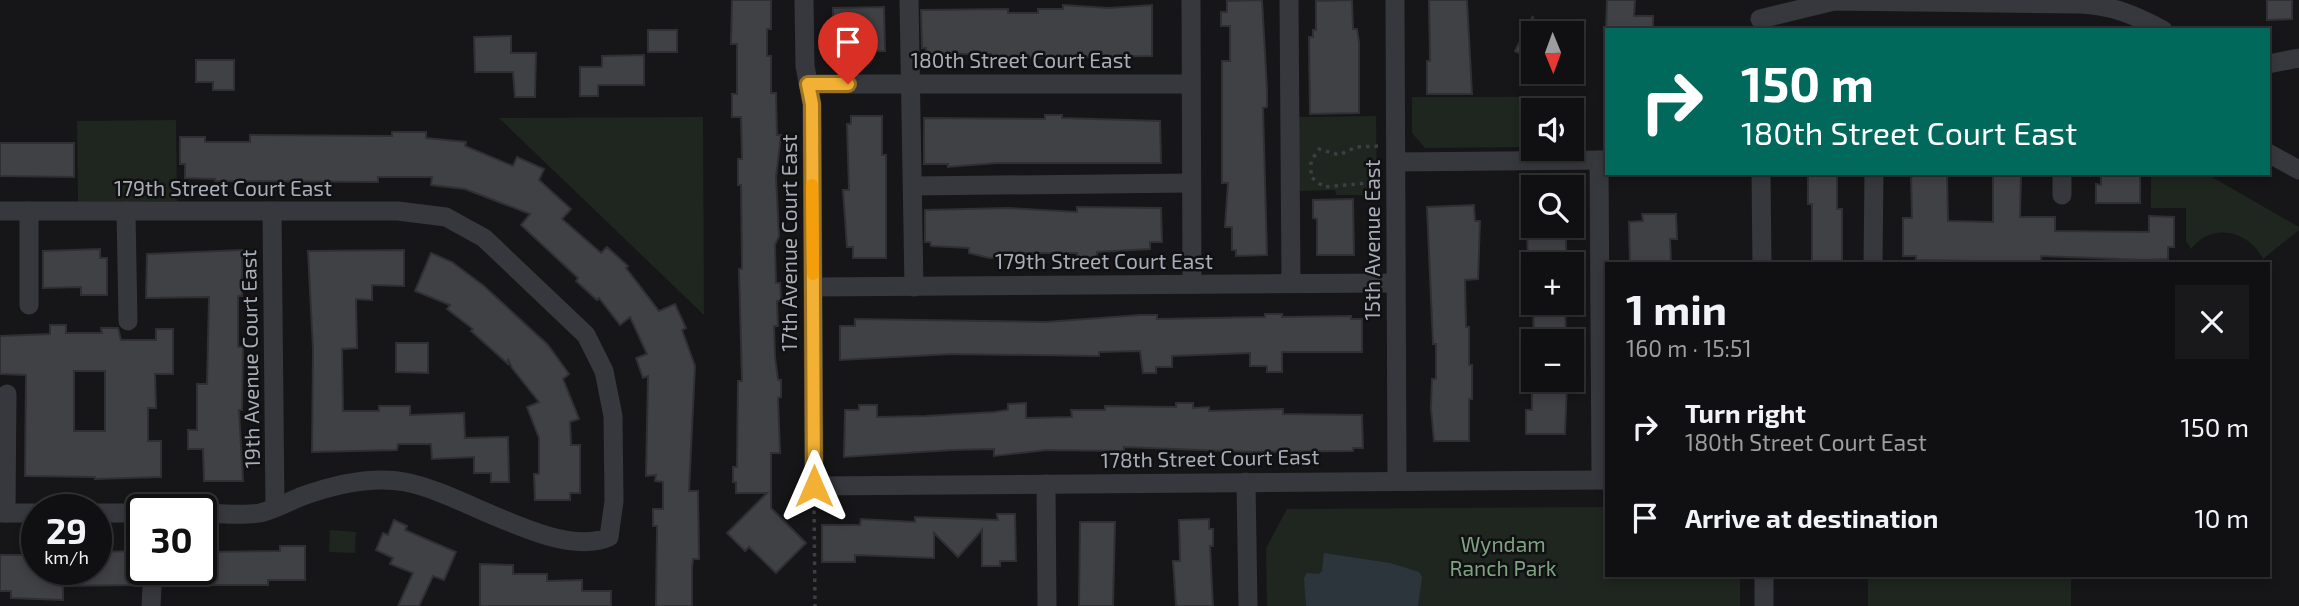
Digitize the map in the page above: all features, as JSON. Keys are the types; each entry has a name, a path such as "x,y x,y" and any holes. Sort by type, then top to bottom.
{"street":[{"name":"17th Avenue Court East","path":"804,0 808,84 812,104 814,486"},
{"path":"909,0 914,287"},
{"path":"1191,0 1192,284"},
{"path":"1289,0 1291,283"},
{"name":"15th Avenue East","path":"1395,0 1397,481"},
{"path":"1760,16 1834,1 2102,4 2129,12 2159,28"},
{"path":"2270,64 2299,58"},
{"name":"180th Street Court East","path":"808,84 1191,84"},
{"path":"2270,154 2299,170"},
{"path":"1396,162 1603,160 1604,480"},
{"path":"1761,175 1762,262"},
{"path":"1873,262 1874,175"},
{"path":"2062,175 2062,195"},
{"path":"913,186 1192,183"},
{"name":"179th Street Court East","path":"0,211 398,211 446,217 484,238 586,335 604,371 613,416 614,501 608,537 598,542 542,534 435,489 404,482 360,481 317,491 275,507"},
{"path":"29,211 29,305"},
{"path":"126,211 128,321"},
{"name":"19th Avenue Court East","path":"272,211 275,507"},
{"name":"179th Street Court East","path":"813,287 1396,282"},
{"path":"7,394 3,513 21,513"},
{"name":"178th Street Court East","path":"814,486 1604,480"},
{"path":"1246,482 1248,606"},
{"path":"1046,484 1047,606"},
{"path":"217,513 260,513 275,507"},
{"path":"1764,577 1764,606"},
{"path":"151,606 152,585"}],"path":[{"path":"1381,146 1356,147 1339,155 1319,149 1310,168 1311,177 1324,187 1382,181"},
{"path":"814,486 815,606"}],"green space":[{"path":"1412,97 1542,97 1521,98 1521,147 1425,148 1412,133"},
{"path":"1376,116 1377,195 1336,195 1335,190 1299,191 1298,117"},
{"path":"703,117 704,315 499,118"},
{"path":"176,120 177,201 78,202 77,121"},
{"path":"2151,175 2208,175 2299,227 2299,230 2263,259 2249,241 2229,233 2209,235 2199,240 2191,249 2186,241 2186,208 2151,208"},
{"name":"Wyndam Ranch Park","path":"1605,507 1605,577 1740,577 1740,606 1267,606 1266,548 1287,509"},
{"path":"330,530 356,532 355,553 329,552"},
{"path":"1868,577 2071,577 2071,606 1868,606"}],"shaded area":[{"path":"1324,553 1390,563 1419,572 1422,577 1418,606 1306,606 1304,578 1307,573 1319,574 1322,571"}],"building":[{"path":"732,0 771,0 767,56 771,56 771,93 776,93 777,135 781,135 776,177 779,236 775,245 776,283 780,283 781,301 777,301 778,326 774,326 781,397 778,398 780,453 771,453 771,508 806,543 776,573 749,547 745,551 727,533 767,493 736,493 736,482 733,482 733,467 737,467 738,381 742,381 739,269 742,269 741,185 738,185 738,159 742,159 741,117 732,117 732,94 737,94 737,44 731,44"},
{"path":"1262,0 1267,90 1267,107 1263,108 1267,255 1236,256 1236,250 1232,250 1232,227 1225,227 1228,183 1222,183 1222,61 1230,61 1230,26 1221,26 1221,12 1227,12 1227,1"},
{"path":"1352,0 1353,29 1357,29 1359,42 1359,113 1310,114 1309,37 1313,37 1313,30 1316,30 1316,1"},
{"path":"1429,0 1467,0 1472,94 1427,94 1427,61 1430,61"},
{"path":"1607,0 1635,0 1634,16 1653,16 1653,28 1606,28"},
{"path":"2267,0 2292,0 2292,19 2267,20"},
{"path":"1063,5 1109,8 1152,5 1152,56 991,58 991,54 926,54 926,48 922,48 921,10 1008,9 1008,13 1038,13 1038,9 1063,9"},
{"path":"884,7 885,51 833,52 833,8"},
{"path":"648,30 677,30 677,52 648,52"},
{"path":"511,36 511,53 536,53 535,97 515,97 513,72 475,72 474,37"},
{"path":"1521,39 1521,54 1515,51"},
{"path":"644,55 644,85 598,85 598,96 580,96 580,67 602,67 602,56"},
{"path":"196,60 234,60 234,90 213,90 213,82 196,82"},
{"path":"1045,115 1062,115 1062,118 1160,121 1161,163 997,163 948,167 948,164 924,164 924,118 1045,119"},
{"path":"851,116 882,116 882,155 886,155 886,258 853,258 853,247 847,247 843,190 849,190 847,124 851,124"},
{"path":"392,132 426,132 426,138 466,142 465,146 513,166 517,157 544,169 539,180 571,209 562,219 601,253 607,247 628,266 626,268 659,311 675,304 686,328 682,330 695,366 689,491 698,491 699,559 693,559 692,606 656,606 657,526 653,526 653,509 663,509 663,482 655,481 656,475 646,476 648,376 643,378 636,358 647,354 630,317 620,325 599,298 597,300 576,281 578,278 521,225 530,214 465,189 431,185 432,177 378,177 378,182 215,181 185,178 185,164 180,164 180,137 205,137 205,142 250,142 250,135 392,136"},
{"path":"0,143 74,143 74,177 0,176"},
{"path":"1808,175 1837,175 1837,209 1842,209 1842,262 1812,262 1812,204 1808,204"},
{"path":"1911,175 1947,175 1948,221 1993,222 1993,175 2021,175 2020,217 2055,217 2055,231 2149,232 2149,216 2174,217 2174,247 2168,247 2168,259 2041,256 2041,262 1916,260 1916,256 1903,256 1903,218 1912,218"},
{"path":"2101,175 2140,175 2140,203 2096,203 2096,184 2101,185"},
{"path":"1353,199 1354,255 1317,255 1317,219 1313,218 1313,200"},
{"path":"1474,205 1475,221 1480,221 1478,279 1465,280 1469,365 1472,365 1469,441 1434,441 1431,408 1432,379 1436,379 1436,344 1433,344 1427,207"},
{"path":"1077,207 1161,208 1162,242 1150,242 1150,249 1097,252 1097,257 1077,257 1077,253 1008,253 1008,257 989,258 969,253 969,248 931,246 930,242 925,242 925,210 1008,208 1077,212"},
{"path":"1642,214 1676,214 1677,239 1670,239 1671,262 1630,262 1629,222 1643,221"},
{"path":"1527,238 1566,238 1566,252 1528,252"},
{"path":"100,249 100,258 107,258 107,295 81,295 81,287 43,288 43,251"},
{"path":"242,250 242,296 238,296 238,347 243,347 242,410 239,410 243,481 204,481 203,449 188,449 188,430 197,430 197,384 207,384 209,297 146,298 147,254"},
{"path":"404,250 404,286 372,285 372,300 356,299 357,348 342,349 343,411 379,411 379,406 410,406 410,415 464,413 465,438 508,437 509,482 491,482 491,473 474,473 474,457 432,459 431,444 398,444 397,450 312,452 313,349 308,251"},
{"path":"431,253 452,262 484,286 548,345 569,374 563,379 579,419 570,422 571,445 580,445 580,493 570,493 570,500 535,500 534,474 539,474 539,438 527,407 539,402 508,359 508,364 471,331 473,329 447,309 450,305 415,291"},
{"path":"1265,314 1282,314 1282,317 1351,316 1351,319 1362,319 1362,352 1282,352 1282,372 1267,372 1267,366 1250,366 1250,353 1172,356 1172,367 1156,367 1156,373 1143,373 1140,351 1099,352 1099,356 952,354 840,360 840,326 855,326 855,319 1046,322 1140,315 1157,315 1157,319 1265,317"},
{"path":"1533,315 1565,315 1566,329 1534,329"},
{"path":"50,325 66,325 66,333 102,333 101,328 118,328 121,340 156,340 156,329 173,329 173,374 155,374 156,408 148,408 148,441 161,441 161,477 95,479 25,476 26,375 0,374 0,336 50,334","holes":["74,371 105,371 105,431 74,431"]},
{"path":"396,343 428,343 428,373 396,372"},
{"path":"1532,392 1567,392 1565,434 1526,434 1526,410 1532,410"},
{"path":"1026,403 1026,418 1072,417 1071,410 1105,410 1105,406 1176,407 1176,403 1193,403 1193,408 1209,407 1209,411 1283,409 1283,414 1362,415 1363,448 1353,448 1353,451 1251,452 1124,447 1124,451 1047,450 994,456 994,449 844,457 845,410 859,410 859,405 877,405 877,417 994,412 1008,410 1008,404"},
{"path":"997,514 1015,514 1016,561 1000,561 1000,566 982,566 982,530 958,557 934,533 934,558 855,555 855,562 822,562 822,525 860,525 861,519 915,522 915,517 998,520"},
{"path":"1209,519 1209,529 1213,529 1213,546 1210,546 1213,606 1176,606 1173,561 1180,561 1179,520"},
{"path":"394,520 407,526 405,530 456,552 444,580 433,576 419,606 398,606 413,573 390,564 393,558 376,550 383,533 388,535"},
{"path":"1080,522 1115,522 1113,606 1079,606"},
{"path":"280,546 305,546 305,580 268,580 268,585 217,585 217,552 280,551"},
{"path":"126,551 126,585 134,585 63,586 63,600 11,598 11,591 0,591 0,555 21,555 21,585 112,585 112,552"},
{"path":"480,564 513,565 513,574 547,574 547,581 582,580 582,591 611,591 611,606 480,606"}],"slow traffic":[{"path":"812,185 813,274"}],"route":[{"path":"814,486 812,104 808,84 848,84"}]}
